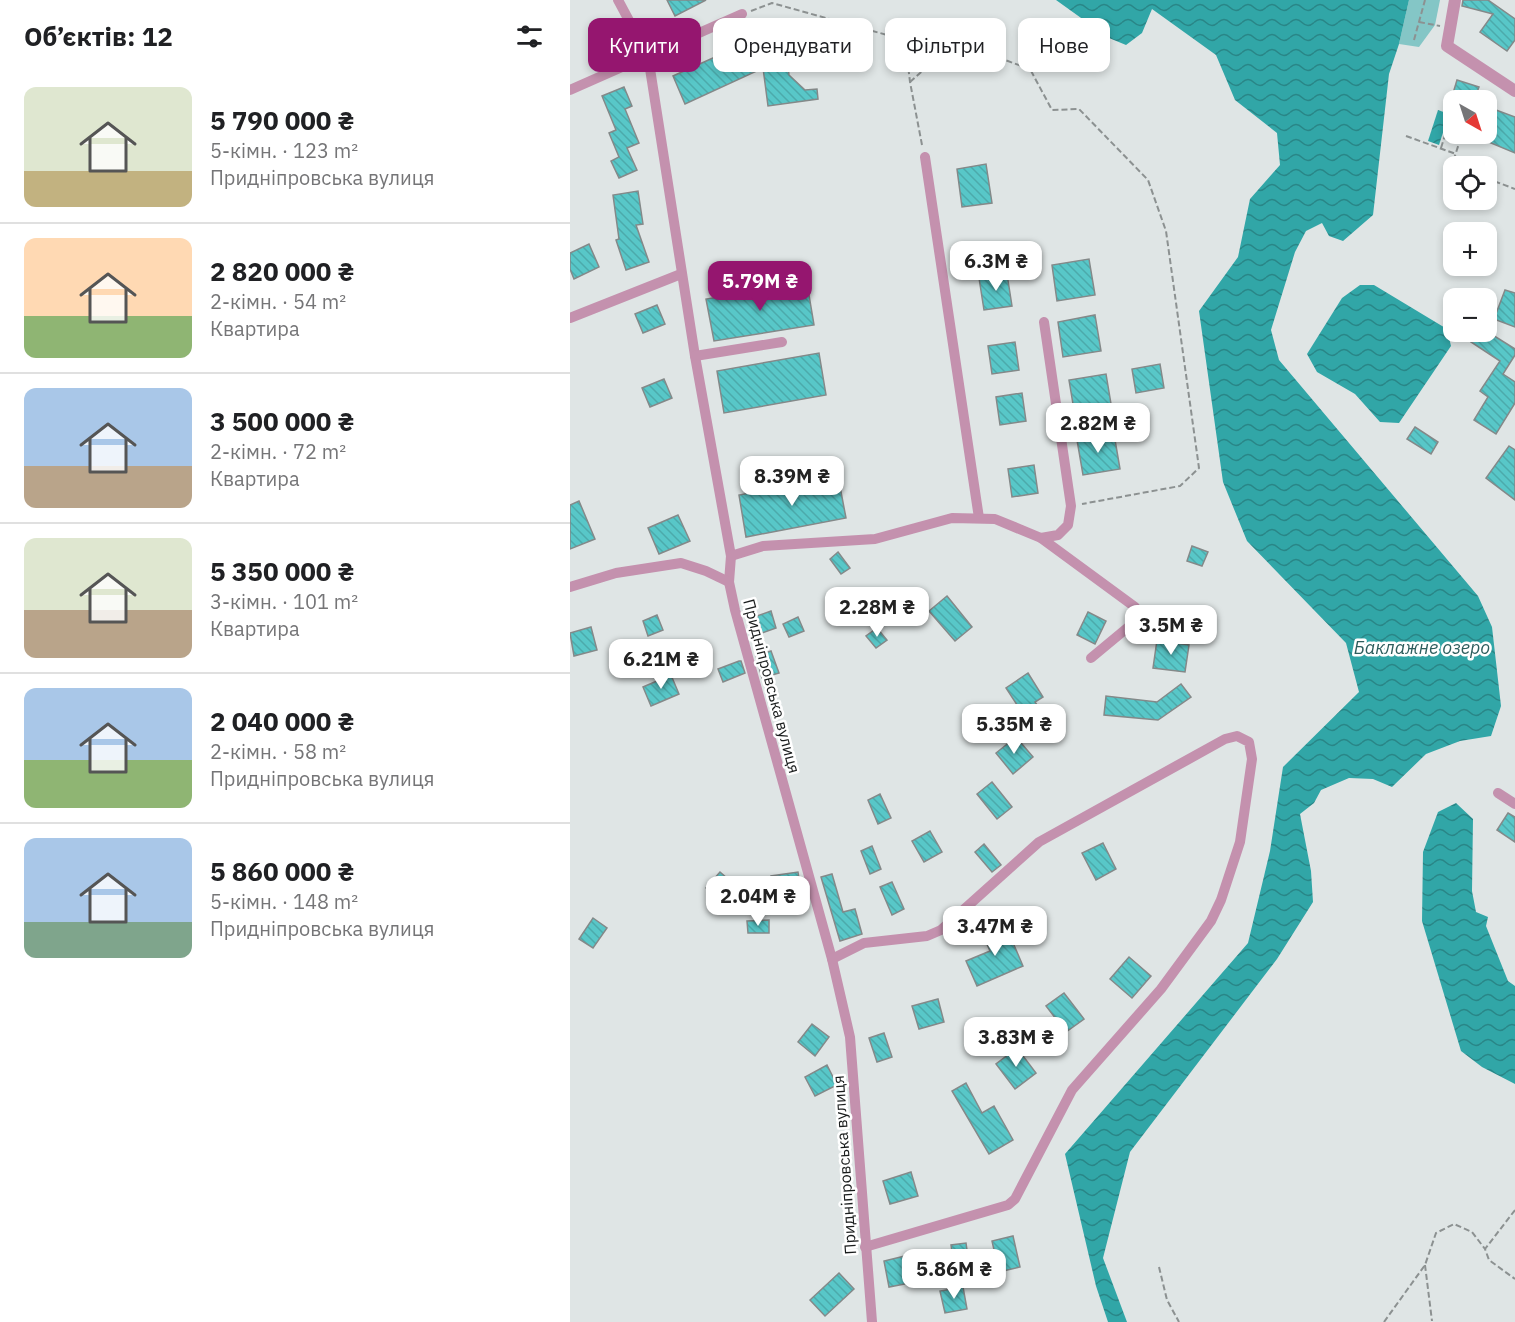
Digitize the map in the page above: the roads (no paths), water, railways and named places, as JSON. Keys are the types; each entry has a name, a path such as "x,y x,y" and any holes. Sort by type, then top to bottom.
{"street":[{"name":"Придніпровська вулиця","path":"618,0 628,18"},
{"path":"1455,0 1447,46 1515,91"},
{"path":"701,32 742,14"},
{"path":"570,90 611,72"},
{"name":"Придніпровська вулиця","path":"650,72 681,274 731,556 729,582 832,959 850,1037 872,1322"},
{"path":"925,157 979,518"},
{"path":"570,318 681,274"},
{"path":"1041,538 1058,535 1068,525 1071,506 1044,322"},
{"path":"695,356 782,342"},
{"path":"731,556 763,546 875,539 951,518 995,519 1041,538 1135,607 1138,619 1091,658"},
{"path":"570,587 616,573 681,563 729,582"},
{"path":"832,959 864,942 927,936 941,930 1040,842 1225,740 1237,736 1249,742 1252,759 1240,842 1221,900 1211,921 1161,989 1072,1090 1016,1199 1008,1205 865,1247"},
{"path":"1498,793 1515,804"}],"water":[{"name":"Баклажне озеро","path":"1056,0 1409,0 1399,44 1389,74 1373,215 1343,241 1329,236 1322,223 1306,231 1295,252 1271,330 1279,360 1478,596 1492,627 1501,706 1491,736 1460,741 1426,754 1392,787 1373,779 1349,778 1321,790 1314,803 1300,814 1311,871 1313,902 1277,959 1130,1152 1103,1258 1127,1322 1108,1322 1096,1286 1065,1154 1248,943 1270,851 1283,767 1359,692 1346,643 1247,541 1223,482 1199,311 1238,257 1250,199 1280,165 1277,133 1235,100 1216,55 1152,9 1142,33 1126,45 1110,38 1110,18 1081,18"},
{"path":"1438,110 1443,112 1443,133 1439,145 1428,141"},
{"path":"1360,285 1374,285 1443,327 1443,342 1450,342 1451,346 1399,423 1380,422 1355,394 1317,372 1307,354 1342,298"},
{"path":"1456,803 1473,819 1472,891 1476,912 1488,917 1486,926 1508,981 1515,986 1515,1084 1482,1067 1461,1051 1422,921 1423,852 1438,812"}]}
